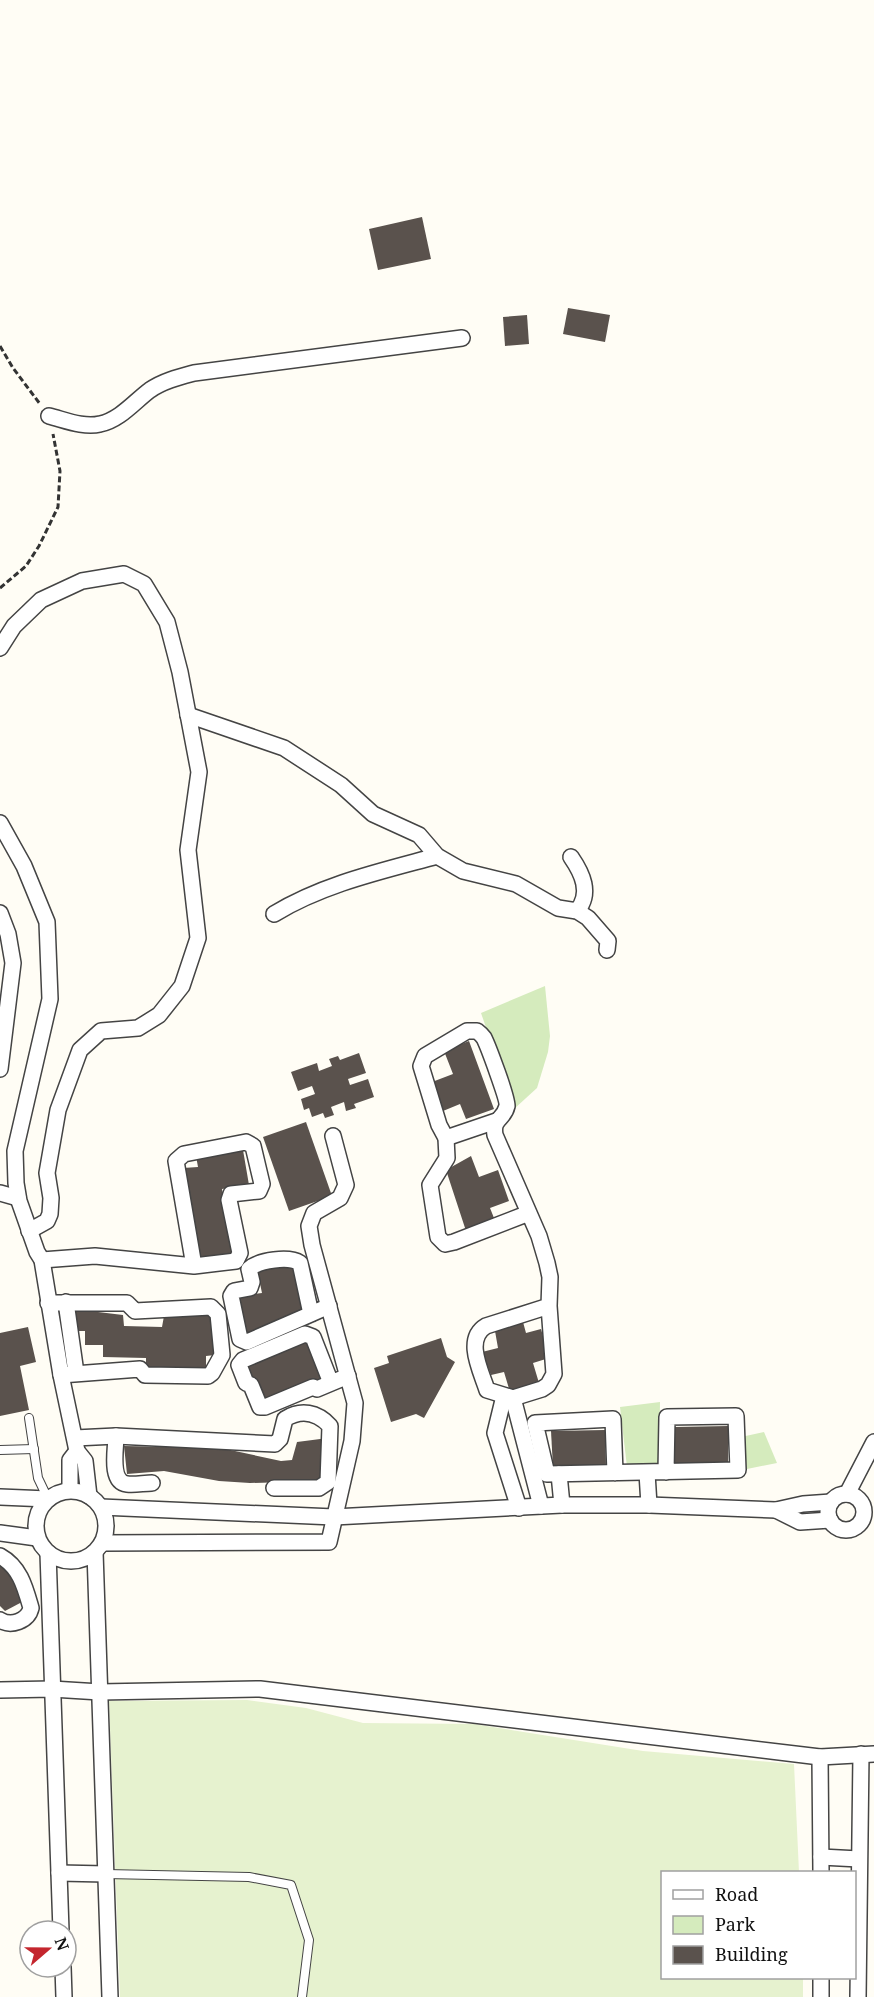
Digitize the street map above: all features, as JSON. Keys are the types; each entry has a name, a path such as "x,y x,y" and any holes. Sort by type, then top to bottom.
{"street":[{"path":"49,416 85,424 100,424 117,417 153,388 174,378 194,373 462,338"},
{"path":"0,648 14,626 41,600 82,581 124,574 144,584 166,622 180,672 199,772 188,850 198,938 182,986 159,1015 138,1028 101,1031 80,1050 58,1110 47,1173 51,1198 50,1214 47,1221 29,1231"},
{"path":"188,715 284,748 341,785 373,814 419,835 436,856 463,871 516,884 558,908 577,911 588,918 608,941 607,950"},
{"path":"0,823 24,866 47,922 50,999 15,1151 18,1198 42,1260 48,1303 68,1374"},
{"path":"274,914 357,878 436,856"},
{"path":"570,857 581,872 585,889 583,903 577,911"},
{"path":"0,913 8,934 13,963 0,1069"},
{"path":"446,1138 496,1121 504,1113 507,1101 484,1039 477,1031 467,1031 425,1056 421,1066 439,1125 446,1138 447,1158 430,1185 438,1237 445,1244 454,1242 529,1213"},
{"path":"496,1121 495,1135 539,1236 550,1277 549,1306 554,1374 548,1385 542,1389 508,1397 487,1390 474,1347 478,1332 486,1326 549,1306"},
{"path":"99,1547 329,1542 352,1441 355,1402 312,1245 309,1226 314,1213 340,1198 346,1185 333,1136"},
{"path":"42,1260 94,1256 194,1266 236,1261 240,1253 229,1200 231,1194 259,1191 262,1184 253,1146 246,1142 184,1154 176,1161 194,1266"},
{"path":"0,1193 18,1198"},
{"path":"311,1314 300,1263 294,1259 254,1264 249,1269 252,1282 250,1288 234,1291 231,1296 240,1339 247,1342 311,1314 329,1306"},
{"path":"66,1302 68,1374 76,1444 85,1461 89,1496"},
{"path":"48,1303 127,1303 135,1311 212,1307 218,1314 222,1355 208,1376 145,1375 140,1369 68,1374"},
{"path":"331,1383 313,1337 305,1334 243,1360 239,1365 260,1407 313,1387 317,1389 348,1376"},
{"path":"508,1397 541,1506"},
{"path":"508,1397 495,1433 519,1508"},
{"path":"76,1444 116,1436 275,1444 280,1439 285,1419 295,1413 322,1417 330,1426 328,1482 319,1488 274,1488"},
{"path":"615,1473 613,1419 535,1423 547,1474 647,1473 738,1470 736,1416 667,1417 666,1472"},
{"path":"116,1436 115,1473 119,1481 126,1484 152,1483"},
{"path":"848,1494 874,1443"},
{"path":"70,1490 70,1460 76,1444"},
{"path":"647,1473 649,1505"},
{"path":"560,1474 562,1505"},
{"path":"70,1490 82,1492 101,1507 106,1518 106,1531 99,1547 87,1558 66,1562 48,1553 37,1538 35,1527 41,1506 58,1492 70,1490"},
{"path":"864,1509 859,1499 848,1494 836,1497 831,1502 830,1520 838,1528 844,1530 855,1528 863,1520 864,1509 874,1495"},
{"path":"0,1497 48,1499"},
{"path":"101,1507 334,1517 562,1505 649,1505 776,1510 802,1504 831,1502"},
{"path":"776,1510 800,1522 830,1520"},
{"path":"0,1548 6,1534 37,1538"},
{"path":"99,1547 100,1692 110,1997"},
{"path":"48,1553 61,1919"},
{"path":"0,1556 19,1573 31,1608 30,1613 22,1621 4,1623 0,1620"},
{"path":"0,1690 52,1689 100,1692 260,1689 820,1757 867,1754 859,1858 858,1997"},
{"path":"820,1757 821,1865 859,1858"},
{"path":"59,1873 106,1874"},
{"path":"63,1979 64,1997"},
{"path":"821,1979 821,1997"}],"lane":[{"path":"29,1418 38,1478 48,1499"},
{"path":"0,1450 34,1449"},
{"path":"106,1874 249,1877 291,1885 309,1940 302,1997"}],"path":[{"path":"0,346 13,368 49,416 60,471 58,507 39,546 27,566 0,588"}],"green space":[{"path":"545,986 550,1036 548,1052 537,1088 514,1109 481,1013"},
{"path":"660,1402 659,1465 627,1467 620,1407"},
{"path":"764,1432 777,1463 747,1469 741,1437"},
{"path":"247,1700 306,1708 363,1723 474,1724 643,1751 794,1764 799,1871 661,1871 661,1979 803,1979 803,1997 120,1997 109,1701"}],"building":[{"path":"422,217 431,259 378,270 369,229"},
{"path":"568,308 610,315 605,342 563,334"},
{"path":"527,315 529,344 505,346 503,317"},
{"path":"469,1041 494,1109 466,1119 460,1104 443,1111 432,1082 453,1074 444,1051"},
{"path":"359,1053 366,1073 348,1079 350,1085 368,1079 374,1097 354,1104 356,1108 346,1111 344,1102 331,1107 334,1115 325,1118 323,1113 312,1117 309,1108 304,1110 301,1099 315,1094 312,1086 298,1091 291,1072 317,1063 319,1071 332,1066 329,1059 338,1056 340,1060"},
{"path":"306,1122 332,1196 289,1211 263,1137"},
{"path":"243,1150 249,1185 222,1189 234,1256 197,1261 183,1168 198,1167 196,1156"},
{"path":"471,1156 479,1177 498,1170 509,1201 490,1208 496,1223 467,1234 446,1170"},
{"path":"297,1266 304,1314 245,1336 237,1296 262,1293 257,1269"},
{"path":"73,1309 123,1315 124,1326 162,1327 164,1316 213,1315 215,1355 206,1356 206,1373 146,1372 146,1358 103,1357 103,1345 85,1345 85,1331 71,1331"},
{"path":"523,1322 526,1333 541,1329 549,1358 533,1363 539,1383 510,1392 504,1372 491,1375 482,1352 498,1348 495,1331"},
{"path":"28,1327 36,1362 20,1366 29,1410 0,1416 0,1333"},
{"path":"441,1338 447,1357 455,1362 424,1418 416,1414 391,1422 374,1368 389,1363 387,1356"},
{"path":"306,1341 322,1380 262,1405 247,1365"},
{"path":"728,1426 728,1463 675,1464 675,1427"},
{"path":"605,1430 606,1467 553,1468 551,1431"},
{"path":"328,1438 321,1481 250,1483 219,1481 164,1471 127,1474 124,1446 221,1448 281,1461 292,1460 297,1442"},
{"path":"0,1565 16,1581 22,1602 5,1611 0,1606"}]}
